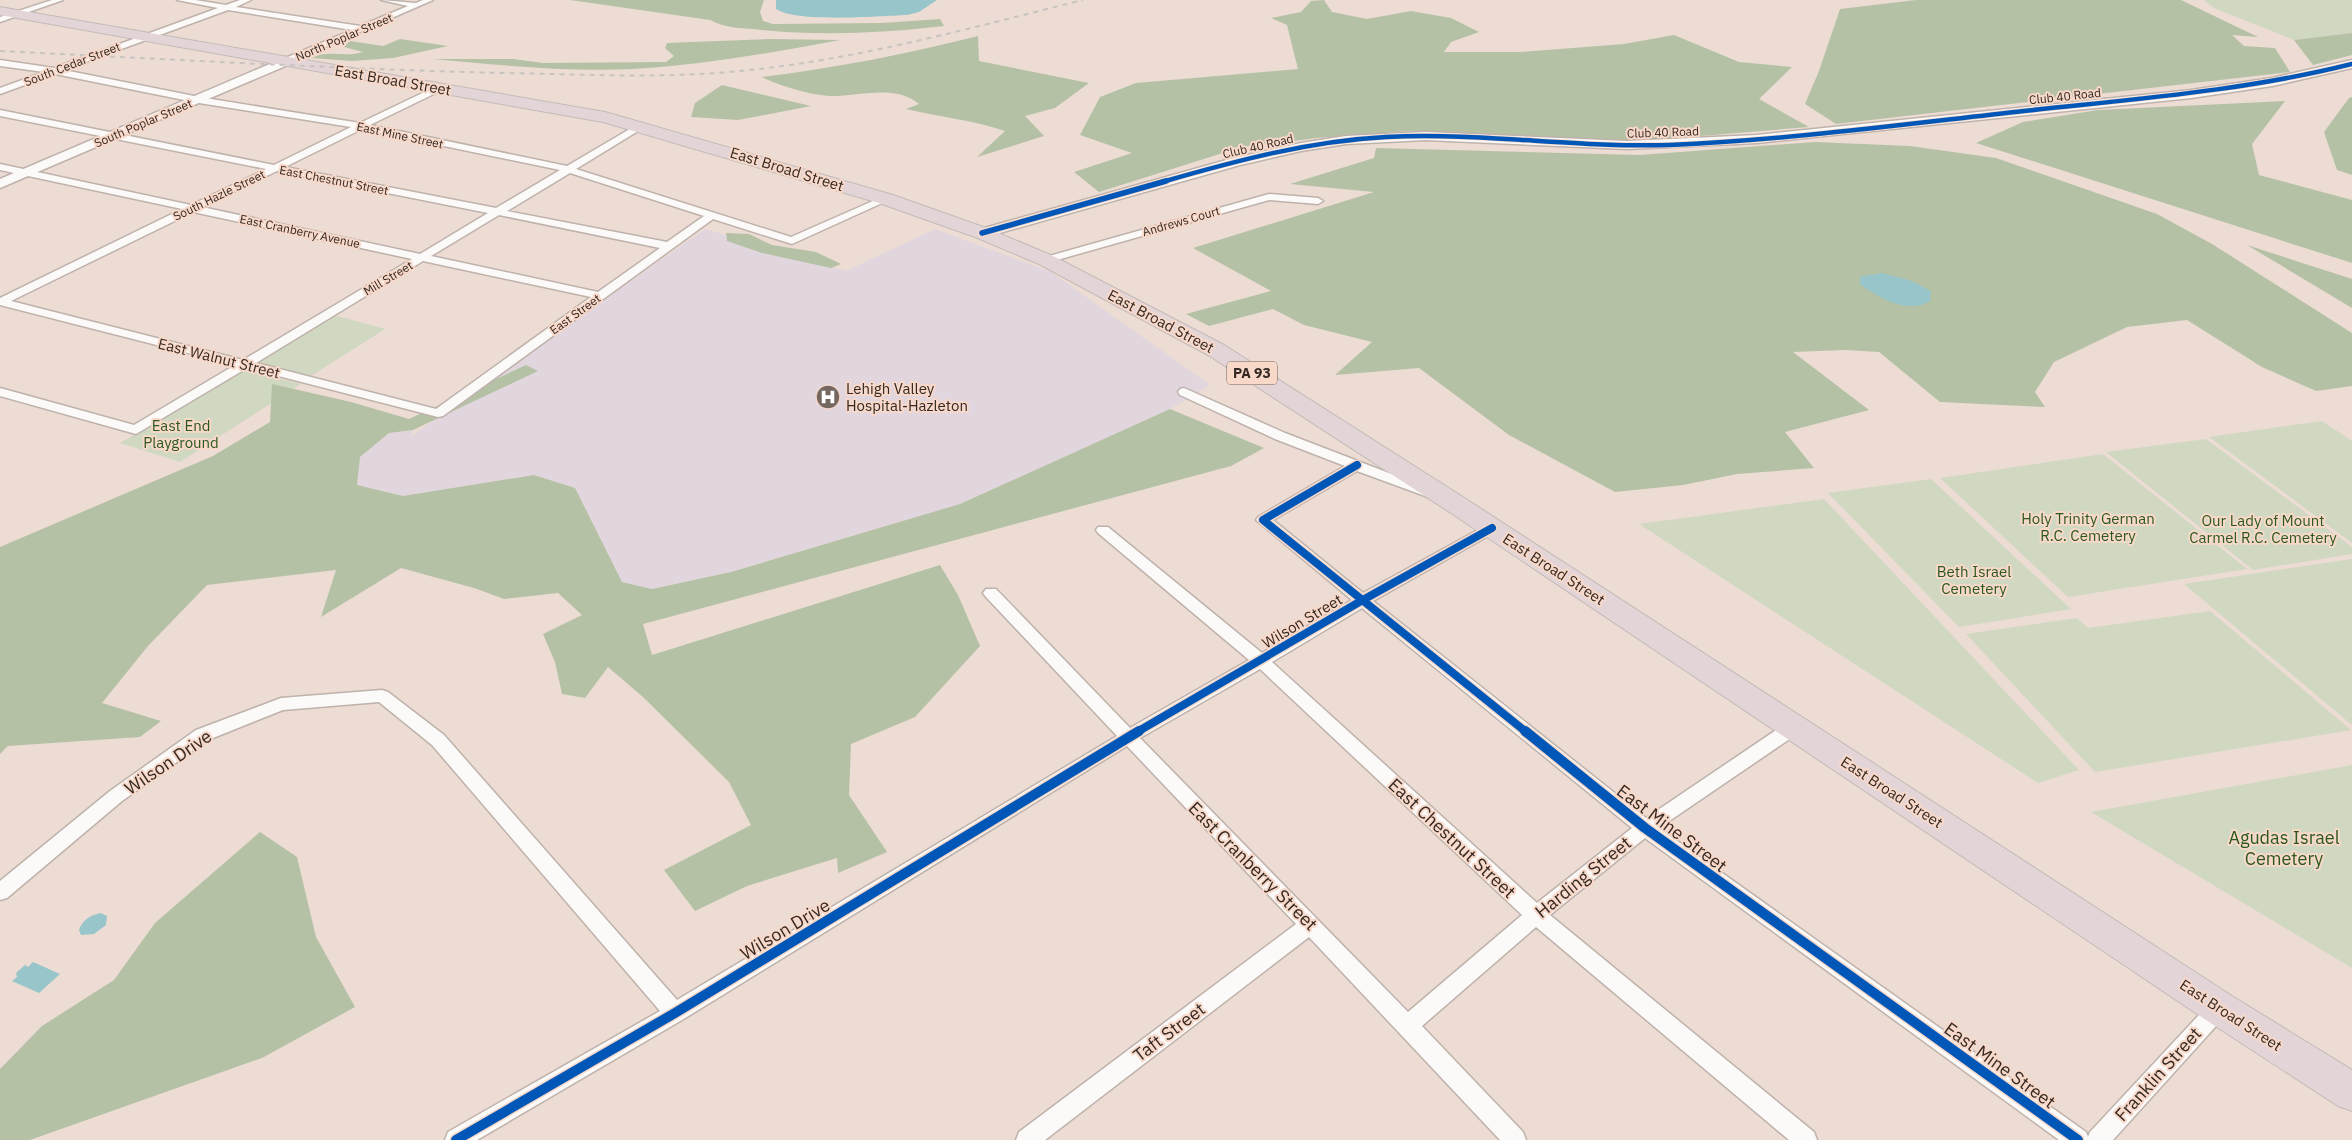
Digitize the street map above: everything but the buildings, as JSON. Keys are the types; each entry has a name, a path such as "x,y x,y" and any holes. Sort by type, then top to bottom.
{"highway":[{"name":"East Broad Street","path":"5,15 606,117 886,199 982,233 1046,260 1216,350 1457,505 2219,1008 2352,1092"}],"street":[{"path":"5,15 59,0"},
{"path":"181,0 361,29"},
{"name":"South Cedar Street","path":"0,91 247,0"},
{"path":"385,0 418,5"},
{"name":"North Poplar Street","path":"286,62 430,0"},
{"name":"South Poplar Street","path":"0,184 286,62"},
{"name":"East Mine Street","path":"0,63 54,71 198,100 360,126 568,169 792,241 886,199"},
{"name":"Club 40 Road","path":"982,233 1272,152 1345,140 1438,136 1605,145 1726,141 1873,128 2160,97 2314,74 2352,64"},
{"name":"South Hazle Street","path":"0,302 439,88"},
{"name":"East Chestnut Street","path":"0,113 669,246"},
{"name":"Mill Street","path":"0,392 136,430 640,126"},
{"name":"East Cranberry Avenue","path":"0,167 600,296"},
{"name":"Andrews Court","path":"1046,260 1269,197 1318,201"},
{"name":"East Street","path":"438,413 711,216"},
{"name":"East Walnut Street","path":"0,302 438,413"},
{"path":"1184,392 1280,436 1457,505"},
{"name":"East Mine Street","path":"1357,465 1263,520 1361,601 1645,828 2078,1140"},
{"name":"Wilson Street","path":"1127,738 1361,601 1492,528"},
{"name":"East Chestnut Street","path":"1103,530 1261,661 1536,915 1806,1140"},
{"name":"East Cranberry Street","path":"990,594 1127,738 1311,924 1516,1140"},
{"name":"Wilson Drive","path":"0,892 116,796 202,735 281,704 382,696 438,740 675,1013"},
{"name":"Harding Street","path":"1408,1025 1536,915 1645,828 1794,727"},
{"name":"Wilson Drive","path":"456,1140 675,1013 1127,738"},
{"name":"Taft Street","path":"1027,1140 1311,924"},
{"name":"Franklin Street","path":"2098,1140 2219,1008"}],"shaded area":[{"name":"Lehigh Valley Hospital-Hazleton","path":"705,229 846,271 935,229 1051,272 1210,385 1170,409 960,504 731,572 652,589 622,582 574,488 534,475 403,496 357,485 360,457 389,433 413,430 410,437"}],"green space":[{"path":"570,0 764,0 760,12 763,21 773,24 882,23 940,19 944,26 853,33 785,32 736,28 710,20"},
{"path":"1324,0 1332,12 1367,19 1411,11 1451,18 1479,32 1451,42 1444,52 1521,52 1624,44 1674,35 1739,62 1792,67 1759,99 1809,127 1615,143 1411,131 1317,138 1242,147 1099,192 1074,172 1132,153 1080,135 1100,97 1136,83 1298,69 1287,25 1271,18 1301,12 1311,1"},
{"path":"1916,0 2181,0 2258,37 2232,35 2244,46 2275,48 2290,72 1836,124 1805,104 1819,71 1840,9"},
{"path":"2204,0 2352,0 2352,33 2294,40 2214,8"},
{"path":"2352,33 2352,55 2313,65 2294,40"},
{"path":"978,36 979,61 1089,83 1055,108 1025,116 1044,136 977,157 1005,131 981,124 906,109 919,104 910,98 900,95 879,92 836,96 818,95 788,87 762,77 871,60"},
{"path":"400,39 448,46 393,58 352,61 312,58 324,54 357,54 363,52 344,47 350,41 383,46"},
{"path":"769,39 840,40 763,54 633,69 557,69 432,59 513,59 543,63 666,62 674,56 665,48 667,43"},
{"path":"722,85 811,106 738,120 691,117 695,103"},
{"path":"2352,97 2352,175 2337,170 2324,132 2349,98"},
{"path":"2285,101 2252,144 2259,175 2352,200 2352,263 1976,143 2023,122 2098,110"},
{"path":"1815,142 1910,146 1996,158 2157,214 2212,244 2352,333 2352,386 2316,391 2262,367 2187,320 2127,327 2054,362 2035,392 2045,407 1940,402 1879,352 1845,350 1793,352 1869,410 1785,432 1814,468 1737,474 1683,485 1615,492 1509,435 1419,368 1335,375 1372,342 1304,325 1273,309 1209,326 1186,314 1271,291 1193,248 1374,192 1290,184 1374,158 1376,148 1640,155"},
{"path":"726,233 749,234 772,245 816,252 841,264 831,268 762,253 727,241"},
{"path":"2247,245 2352,279 2352,308"},
{"path":"334,315 385,329 311,376 256,362"},
{"path":"526,365 538,371 413,430 389,433 360,457 357,485 403,496 534,475 575,488 622,582 652,589 731,572 960,504 1170,409 1264,448 1231,466 643,624 652,655 940,565 958,595 980,646 915,717 851,744 849,795 887,852 838,873 837,858 747,886 695,911 664,870 751,825 729,782 643,697 608,667 585,698 562,694 555,662 543,634 582,615 558,593 504,599 474,588 401,568 321,617 336,570 207,585 148,646 102,703 161,721 140,737 8,746 0,754 0,547 213,456 270,422 272,384 351,402 409,419"},
{"name":"East End Playground","path":"244,370 301,384 180,462 120,443"},
{"path":"2322,421 2352,441 2352,543 2209,437"},
{"name":"Our Lady of Mount Carmel R.C. Cemetery","path":"2206,439 2352,547 2352,554 2253,570 2106,452"},
{"name":"Holy Trinity German R.C. Cemetery","path":"2103,454 2247,569 2068,597 1940,478"},
{"name":"Beth Israel Cemetery","path":"1931,479 2071,609 1959,627 1828,493"},
{"path":"1824,499 2079,770 2038,783 1639,524"},
{"path":"2352,559 2352,725 2184,584"},
{"path":"2210,611 2351,730 2095,772 1966,634 2077,618 2088,628"},
{"name":"Agudas Israel Cemetery","path":"2352,765 2352,968 2091,812"},
{"path":"260,832 297,857 316,937 355,1007 262,1058 30,1140 0,1140 0,1069 42,1026 114,980 155,923"}],"water":[{"path":"776,0 937,0 919,12 907,15 839,18 801,16 786,13 776,9"},
{"path":"1882,273 1912,281 1931,291 1930,301 1912,306 1894,303 1876,295 1860,284 1860,277"},
{"path":"101,913 107,916 106,925 94,934 81,935 80,926 90,917"},
{"path":"33,962 60,974 39,993 12,981 17,977 16,973 25,965 28,967"}],"railway":[{"path":"0,51 252,64 441,71 681,75 783,66 870,51 1083,0"}],"cycle path":[{"path":"982,233 1235,162 1301,147 1346,140 1426,136 1627,145 1712,143 1848,131 2191,94 2272,82 2352,64"},
{"path":"1357,465 1263,520 1645,828 2078,1140"},
{"path":"456,1140 675,1013 1127,738 1361,601 1492,528"}],"place":[{"name":"Lehigh Valley Hospital-Hazleton","path":"828,397"}]}
